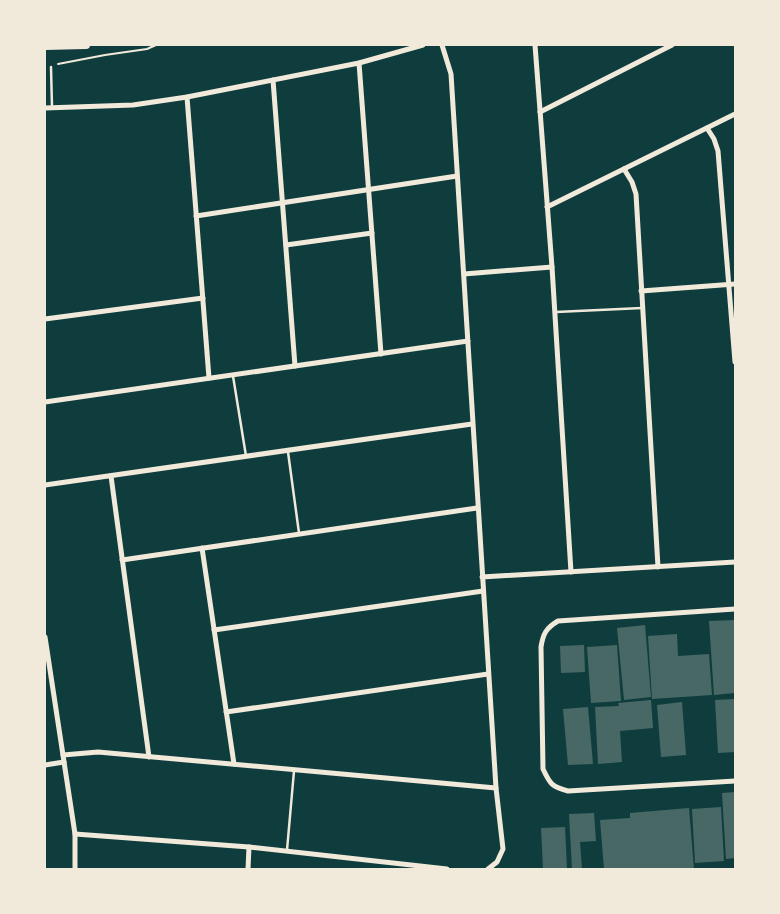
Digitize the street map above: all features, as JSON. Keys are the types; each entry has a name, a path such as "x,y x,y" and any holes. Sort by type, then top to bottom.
{"main road":[{"path":"45,46 86,45"}],"street":[{"path":"45,108 133,104 187,97 359,63 422,45"},
{"path":"442,45 451,74 482,591 496,788 503,849 498,862 488,869"},
{"path":"535,45 552,267 571,572"},
{"path":"540,112 672,45"},
{"path":"359,63 381,354"},
{"path":"273,80 295,366"},
{"path":"187,97 209,378"},
{"path":"547,206 735,114"},
{"path":"707,128 714,139 718,151 735,362"},
{"path":"624,169 632,182 636,194 658,566"},
{"path":"196,216 457,176"},
{"path":"286,245 372,233"},
{"path":"464,274 552,267"},
{"path":"641,290 735,284"},
{"path":"45,319 203,298"},
{"path":"45,402 468,341"},
{"path":"45,485 472,424"},
{"path":"110,476 149,757"},
{"path":"122,560 477,508"},
{"path":"202,548 234,764"},
{"path":"482,577 735,562"},
{"path":"214,630 482,591"},
{"path":"735,609 558,621 548,627 542,635 541,647 543,769 549,782 557,788 568,791 735,781"},
{"path":"45,637 75,834 75,869"},
{"path":"226,712 488,674"},
{"path":"63,755 98,752 496,788"},
{"path":"45,765 64,762"},
{"path":"75,834 249,847 447,869"},
{"path":"248,869 249,847"}],"lane":[{"path":"51,68 52,108"},
{"path":"555,312 642,308"},
{"path":"233,375 246,456"},
{"path":"288,450 299,534"},
{"path":"287,852 294,770"}],"path":[{"path":"51,68 59,64 156,45"}],"building":[{"path":"735,620 735,693 714,695 709,621"},
{"path":"645,625 651,697 624,700 617,628"},
{"path":"677,634 678,656 709,654 712,695 652,699 648,636"},
{"path":"584,645 585,672 561,673 560,646"},
{"path":"617,645 621,701 591,703 587,647"},
{"path":"735,699 735,752 718,753 715,700"},
{"path":"651,700 653,728 620,731 622,762 598,764 595,707 619,706 618,703"},
{"path":"682,702 686,755 661,757 657,705"},
{"path":"588,707 593,764 568,765 563,709"},
{"path":"735,792 735,858 726,859 722,793"},
{"path":"721,807 724,861 695,863 692,809"},
{"path":"689,808 694,869 604,869 600,820 630,818 630,813"},
{"path":"594,813 596,841 580,842 582,869 572,869 569,814"},
{"path":"565,827 567,869 543,869 541,828"}]}
